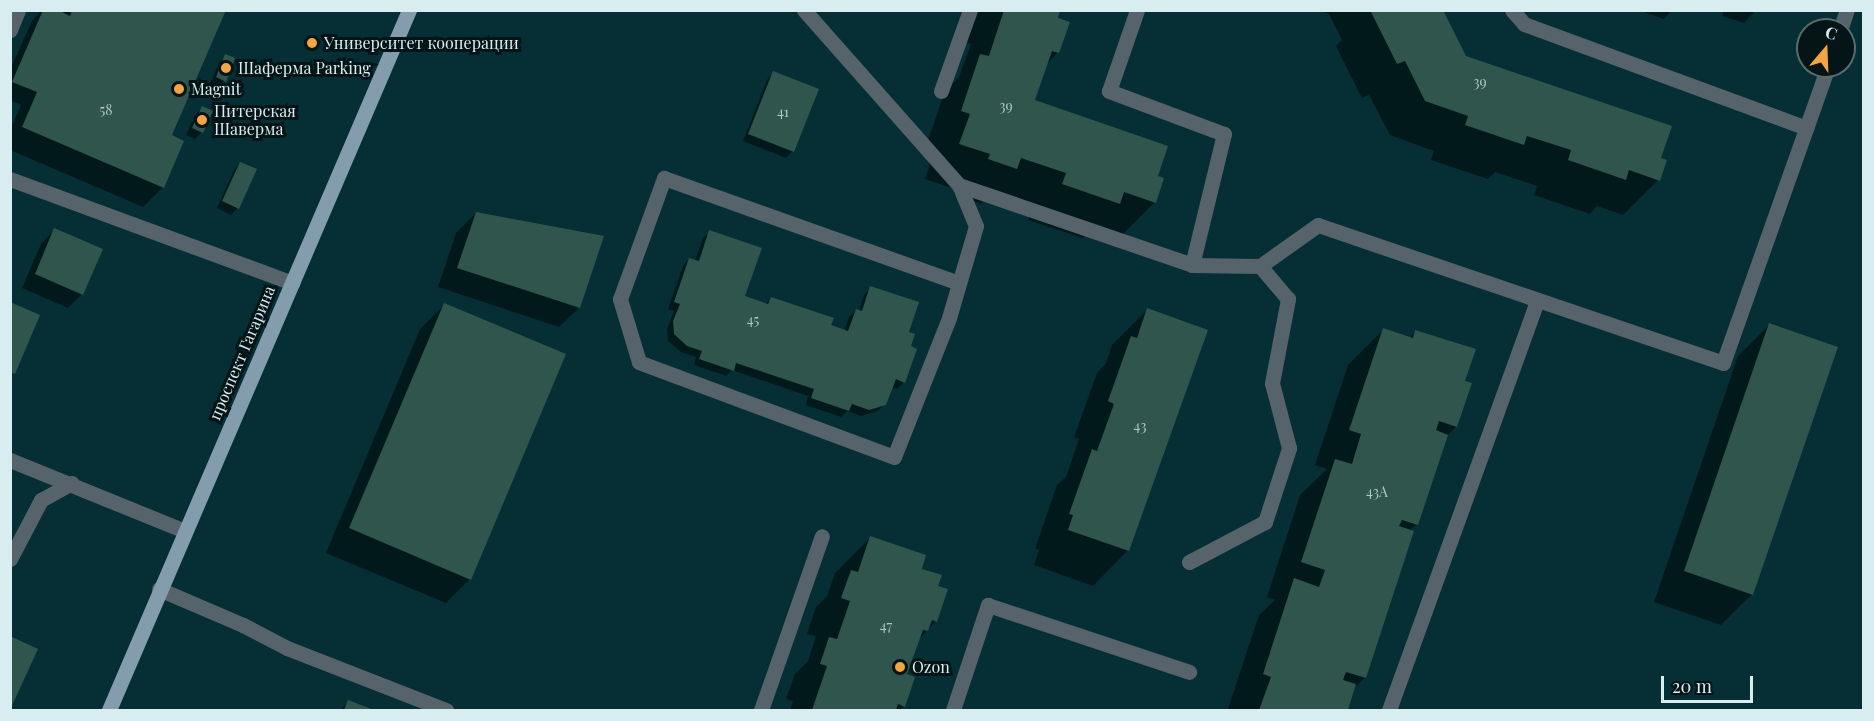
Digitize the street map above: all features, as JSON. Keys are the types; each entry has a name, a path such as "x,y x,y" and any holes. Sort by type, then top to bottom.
{"main road":[{"name":"проспект Гагарина","path":"108,711 409,10"}],"lane":[{"path":"10,30 18,10"},
{"path":"804,10 959,184 976,226 960,283 949,318 894,458 639,362 620,298 664,178 960,283"},
{"path":"941,91 970,10"},
{"path":"1137,10 1109,91 1224,134 1192,265"},
{"path":"1512,10 1524,24 1806,128"},
{"path":"959,184 1192,265 1260,266 1318,225 1723,363 1824,78"},
{"path":"10,179 292,283"},
{"path":"1189,562 1265,522 1289,448 1272,383 1288,299 1260,266"},
{"path":"1389,711 1537,301"},
{"path":"10,460 72,483 185,531"},
{"path":"10,559 41,500 72,483"},
{"path":"761,711 822,536"},
{"path":"159,590 243,625 287,648 446,711"},
{"path":"953,711 988,605 1189,672"}],"building":[{"path":"43,10 58,10 70,16 72,10 226,10 172,135 184,141 164,188 22,127 37,92 12,82"},
{"path":"1004,10 1060,10 1058,18 1070,22 1059,53 1052,51 1035,100 1168,146 1158,176 1164,178 1156,203 1124,192 1120,204 1062,184 1066,173 1021,158 1017,169 988,159 990,154 959,144 970,114 961,111 980,54 989,56"},
{"path":"1370,10 1443,10 1466,56 1672,126 1661,158 1667,160 1660,181 1629,170 1626,180 1568,160 1571,150 1527,136 1524,145 1465,125 1468,116 1425,101 1405,61 1397,64"},
{"name":"Шаферма Parking","path":"225,54 235,58 226,82 216,77"},
{"path":"773,71 819,89 794,152 748,134"},
{"name":"Питерская Шаверма","path":"202,106 213,111 203,133 192,128"},
{"path":"240,162 257,169 239,209 222,201"},
{"path":"476,212 604,236 580,308 457,268"},
{"path":"54,228 103,249 83,295 35,274"},
{"path":"709,230 762,248 745,296 768,304 771,297 834,318 831,325 848,331 856,309 862,311 870,286 919,302 909,332 915,334 911,346 917,349 905,383 896,379 886,405 869,410 852,404 849,411 811,398 814,389 736,363 734,371 699,359 702,351 687,346 674,334 673,321 680,304 674,302 689,258 699,261"},
{"path":"10,302 40,315 15,374 10,372"},
{"path":"444,303 566,354 471,580 349,528"},
{"path":"1147,308 1208,330 1129,551 1068,530 1073,515 1069,514 1092,449 1097,451 1114,404 1108,401 1131,336 1137,338"},
{"path":"1769,323 1838,347 1753,595 1684,571"},
{"path":"1383,328 1413,338 1415,330 1476,349 1465,381 1472,383 1457,427 1439,421 1436,430 1448,435 1418,525 1402,520 1399,526 1414,531 1366,678 1346,672 1343,680 1356,684 1348,710 1259,710 1271,677 1263,674 1294,578 1319,587 1325,570 1301,562 1335,459 1352,464 1361,434 1349,430"},
{"path":"870,536 926,555 922,569 942,575 938,586 948,589 937,622 932,620 928,631 923,630 907,674 915,677 905,707 898,704 896,710 812,710 827,666 820,664 829,637 837,639 850,601 841,598 851,570 858,572"},
{"path":"10,636 38,649 10,710"},
{"path":"348,700 374,710 344,710"}],"place":[{"name":"Университет кооперации","path":"312,43"},
{"name":"Шаферма Parking","path":"226,68"},
{"name":"Magnit","path":"179,89"},
{"name":"Питерская Шаверма","path":"202,120"},
{"name":"Ozon","path":"900,667"}]}
